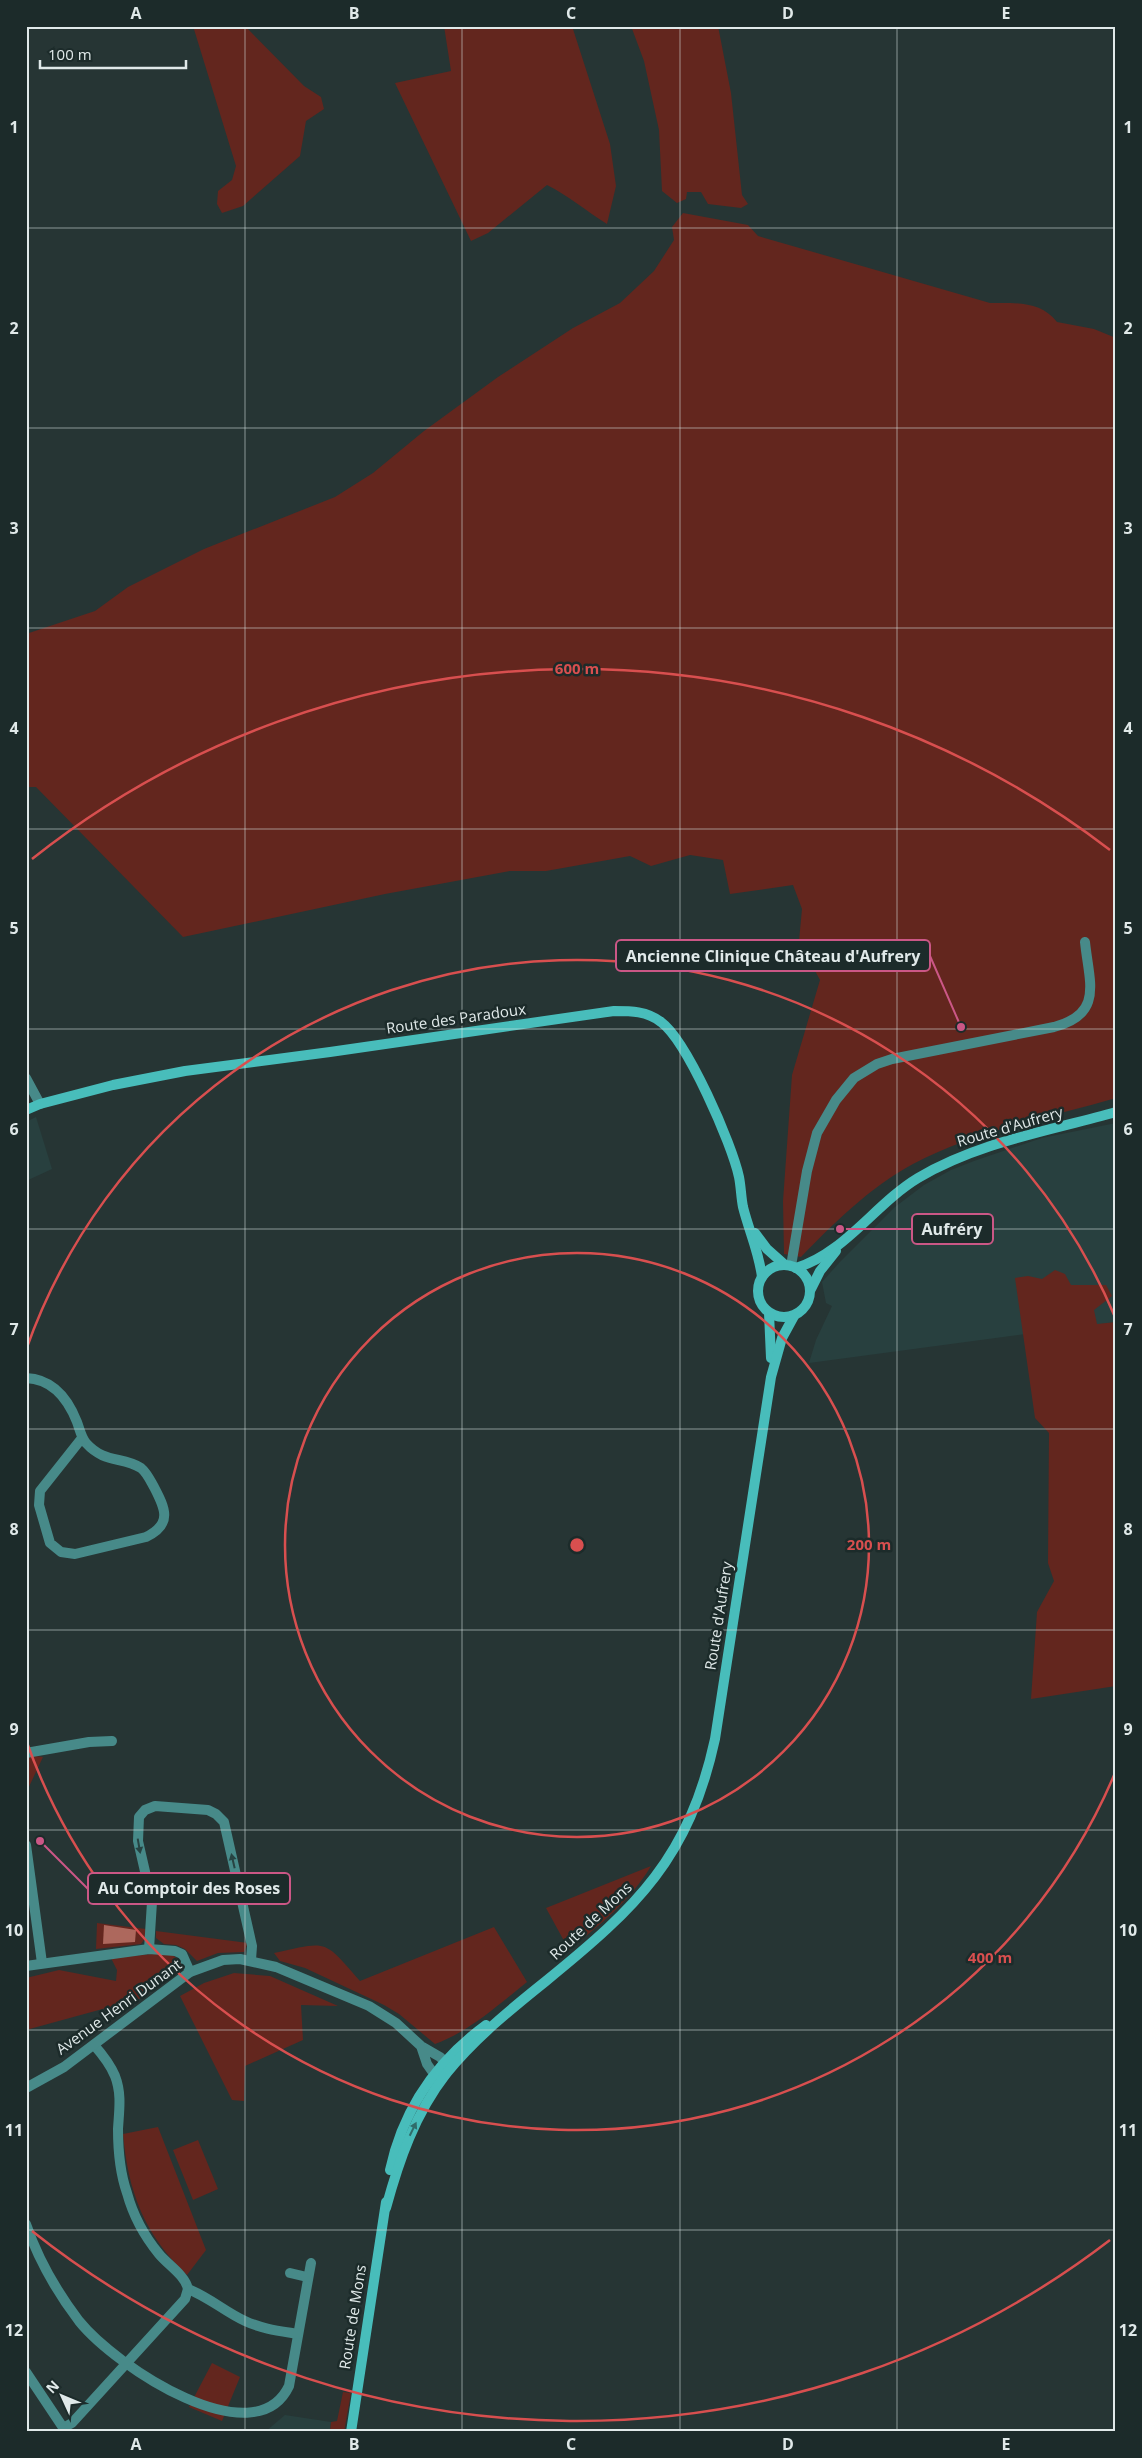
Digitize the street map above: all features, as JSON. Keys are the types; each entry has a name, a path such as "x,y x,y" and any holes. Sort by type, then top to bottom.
{"main road":[{"name":"Route des Paradoux","path":"26,1110 40,1104 113,1085 185,1071 614,1011 643,1012 663,1023 672,1032 702,1084 726,1137 734,1161 746,1217"},
{"name":"Route d'Aufrery","path":"791,1266 813,1262 847,1237 893,1196 915,1180 952,1160 989,1145 1116,1112"},
{"path":"746,1217 767,1249 804,1273 811,1289 807,1306 794,1316 776,1317 768,1313 759,1300 758,1284 768,1270 791,1266"},
{"path":"746,1217 756,1247 762,1277"},
{"name":"Route d'Aufrery","path":"811,1289 820,1271 847,1237"},
{"name":"Route d'Aufrery","path":"768,1313 771,1333 771,1377"},
{"name":"Route d'Aufrery","path":"672,1853 685,1830 701,1792 715,1739 771,1377 782,1338 794,1316"},
{"name":"Route de Mons","path":"386,2208 406,2142 426,2104 446,2074 520,2002 617,1921 653,1882 672,1853"},
{"name":"Route de Mons","path":"351,2432 386,2208 390,2169 402,2129 434,2074 444,2062 484,2027 520,2002"}],"street":[{"path":"791,1266 807,1171 816,1133 848,1084 864,1071 892,1059 1054,1027 1079,1017 1085,1011 1091,996 1086,942"},
{"path":"26,1078 40,1104"},
{"path":"26,1378 41,1380 59,1390 77,1422 82,1438 101,1455 110,1460 133,1464 142,1469 148,1476 164,1508 163,1522 154,1533 146,1537 74,1554 61,1552 50,1543 39,1505 40,1491 82,1438"},
{"path":"26,1753 89,1742 112,1741"},
{"path":"149,1949 152,1902 138,1840 139,1817 145,1810 155,1806 208,1810 216,1814 224,1822 252,1946 251,1960"},
{"path":"26,1845 42,1964"},
{"path":"26,1966 149,1949 175,1951 182,1954 190,1972"},
{"name":"Avenue Henri Dunant","path":"26,2088 64,2067 190,1972 223,1960 251,1960 276,1967 369,2006 396,2023 421,2046 444,2062"},
{"path":"94,2044 109,2063 118,2086 120,2099 118,2150 121,2172 130,2204 159,2253 183,2279 188,2289 206,2296 245,2321 266,2329 298,2334"},
{"name":"Avenue Henri Dunant","path":"421,2046 427,2064 434,2074"},
{"path":"434,2074 446,2074 444,2062"},
{"path":"26,2224 39,2255 64,2300 93,2337 124,2367 172,2403"},
{"path":"272,2416 285,2400 290,2386 310,2263"},
{"path":"290,2273 307,2277"},
{"path":"28,2379 64,2430 185,2299 188,2289"}],"shaded area":[{"path":"193,26 245,26 304,86 321,97 324,109 306,121 300,156 243,206 222,213 217,204 218,191 232,180 236,166"},
{"path":"444,26 572,26 610,144 616,186 607,224 547,185 488,233 471,241 395,83 451,71"},
{"path":"631,26 718,26 731,93 742,195 748,204 741,208 708,204 701,192 687,192 686,199 677,203 662,191 659,130 644,61"},
{"path":"683,213 748,225 758,236 990,303 1018,303 1035,307 1051,315 1057,322 1094,329 1116,338 1116,1098 987,1134 913,1164 882,1183 867,1195 801,1257 784,1254 783,1201 792,1075 820,980 799,941 802,909 793,885 730,894 723,860 690,855 651,866 630,856 546,871 510,871 385,894 183,937 36,787 26,787 26,634 95,611 128,587 204,549 335,497 373,473 424,431 498,377 573,328 620,303 654,271 674,240 672,227"},
{"path":"36,1117 52,1169 26,1181 26,1122"},
{"path":"1116,1123 1116,1322 809,1363 816,1340 832,1306 826,1303 822,1282 895,1207 924,1185 951,1170 974,1161 1042,1138"},
{"path":"1055,1270 1065,1274 1071,1285 1106,1285 1112,1296 1094,1310 1097,1324 1116,1322 1116,1686 1031,1699 1037,1612 1054,1581 1048,1563 1049,1433 1035,1418 1015,1278 1028,1276 1042,1279"},
{"path":"28,1755 43,1757 26,1793 26,1759"},
{"path":"651,1866 643,1879 624,1901 569,1950 546,1908"},
{"path":"97,1923 146,1929 145,1938 141,1944 96,1949"},
{"path":"104,1925 136,1930 135,1942 103,1944"},
{"path":"494,1927 527,1982 472,2025 435,2044 399,2014 384,2005 305,1968 280,1961 274,1953 305,1946 324,1947 339,1957 360,1981"},
{"path":"156,1931 248,1943 244,1952 218,1953 197,1961 185,1949 176,1945 164,1944 156,1938"},
{"path":"153,1954 173,1955 181,1963 180,1969 139,1999 26,2030 26,1978 59,1970 116,1981 117,1970 111,1958"},
{"path":"234,1973 270,1976 338,2006 301,2005 303,2040 245,2066 244,2101 232,2100 180,1996 204,1983"},
{"path":"158,2127 206,2250 187,2275 172,2260 149,2228 134,2193 125,2155 123,2134"},
{"path":"198,2140 218,2189 193,2200 173,2150"},
{"path":"212,2363 240,2377 222,2421 189,2407"},
{"path":"343,2392 351,2393 344,2432 330,2432 331,2422 337,2421"},
{"path":"285,2415 331,2422 330,2432 265,2432"}],"place":[{"name":"Ancienne Clinique Château d'Aufrery","path":"961,1027"},
{"name":"Aufréry","path":"840,1229"},
{"name":"Au Comptoir des Roses","path":"40,1841"}]}
